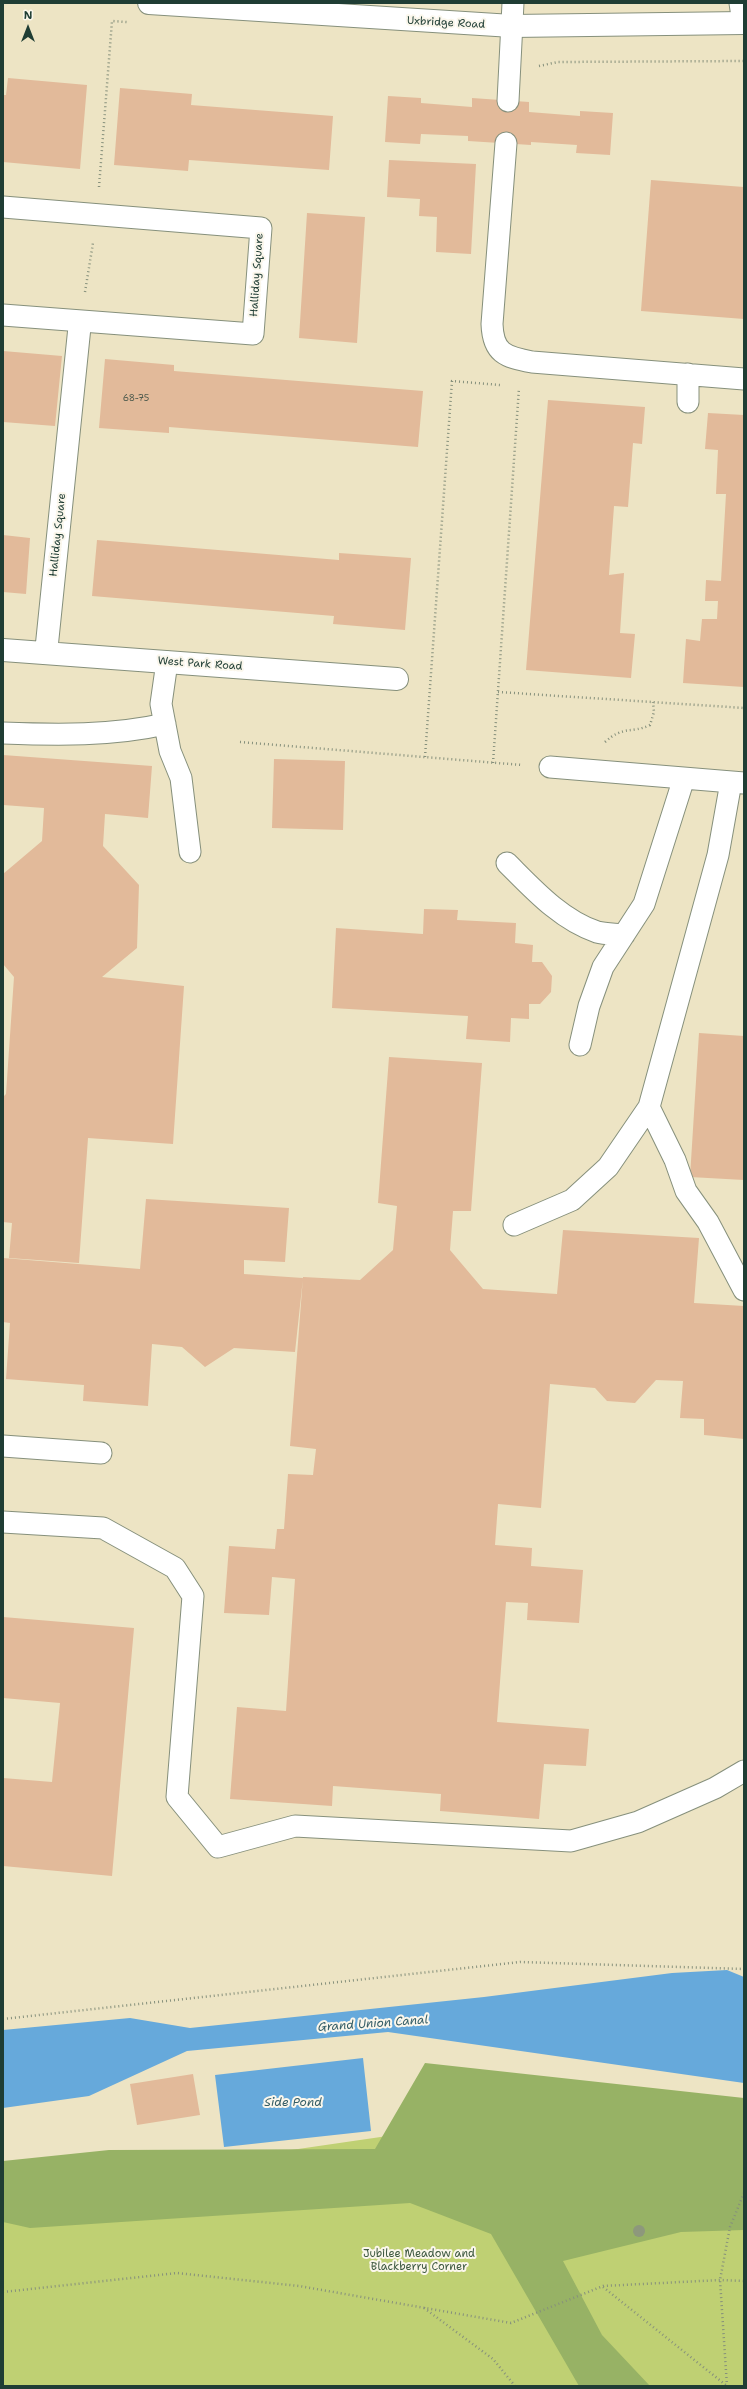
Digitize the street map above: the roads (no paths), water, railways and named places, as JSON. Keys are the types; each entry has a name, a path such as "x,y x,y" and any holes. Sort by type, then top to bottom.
{"street":[{"name":"Uxbridge Road","path":"149,3 512,26 743,16"},
{"name":"Halliday Square","path":"46,653 80,322"},
{"name":"West Park Road","path":"3,650 397,679"}],"lane":[{"path":"508,101 512,3"},
{"path":"506,143 492,324 492,337 500,352 512,359 532,362 744,379"},
{"name":"Halliday Square","path":"3,207 261,228 253,334 3,315"},
{"path":"688,374 688,402"},
{"path":"167,662 161,704 170,751 181,778 190,852"},
{"path":"3,733 92,734 132,732 165,724"},
{"path":"514,1225 572,1200 608,1167 649,1107 737,782 550,767"},
{"path":"580,1045 589,1006 603,966 644,904 684,778"},
{"path":"507,863 534,891 565,915 597,932 624,935"},
{"path":"649,1107 675,1160 686,1190 708,1222 744,1290"},
{"path":"3,1446 101,1453"},
{"path":"3,1522 103,1528 176,1568 193,1596 177,1797 218,1847 295,1826 571,1841 638,1822 715,1788 744,1771"}],"water":[{"name":"Grand Union Canal","path":"727,1970 744,1977 744,2083 388,2032 187,2051 89,2096 3,2108 3,2030 130,2018 190,2028 484,1997 672,1973"},
{"name":"Side Pond","path":"363,2058 371,2131 224,2147 215,2075"}],"park label":[{"name":"Jubilee Meadow and Blackberry Corner","path":"419,2260"}]}
